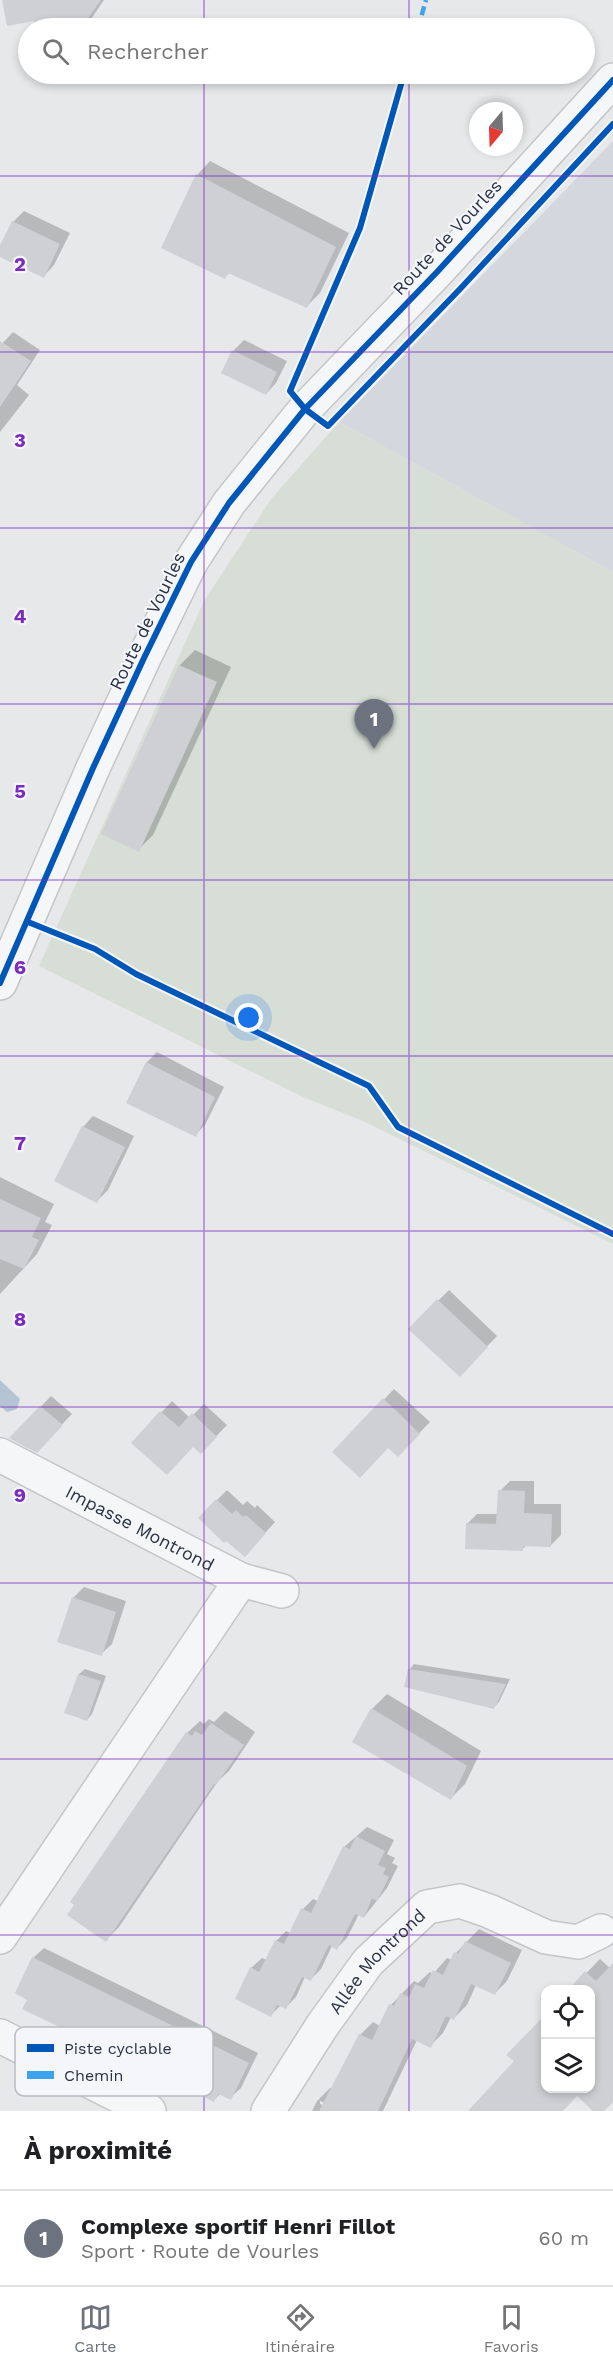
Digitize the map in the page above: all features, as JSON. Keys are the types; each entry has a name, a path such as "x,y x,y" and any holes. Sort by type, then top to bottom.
{"street":[{"name":"Route de Vourles","path":"0,983 93,768 144,658 191,562 229,503 305,409 444,264 613,80"},
{"name":"Impasse Montrond","path":"0,1455 241,1580 282,1591"},
{"path":"0,1937 241,1580"},
{"name":"Allée Montrond","path":"268,2111 322,2026 369,1962 427,1907 460,1901 489,1911 546,1938 578,1942 601,1931"},
{"path":"0,2036 15,2044"},
{"path":"119,2096 149,2111"}],"shaded area":[{"path":"613,141 613,572 339,422"},
{"path":"339,422 613,572 613,1244 363,1121 303,1097 39,966 204,601 271,499"}],"water":[{"path":"0,1380 20,1399 17,1409 7,1412 0,1406"}],"building":[{"path":"2,0 101,0 88,18 18,18 18,24 7,26"},
{"path":"196,174 336,247 307,308 228,273 225,279 161,248"},
{"path":"12,221 60,244 44,278 0,257 0,245"},
{"path":"0,341 31,361 0,407"},
{"path":"232,350 277,372 266,395 221,373"},
{"path":"179,665 217,682 139,852 101,834"},
{"path":"146,1062 215,1097 196,1137 126,1103"},
{"path":"82,1126 125,1147 97,1203 54,1181"},
{"path":"0,1199 41,1218 32,1237 39,1240 24,1269 0,1259"},
{"path":"437,1299 488,1347 460,1377 408,1329"},
{"path":"383,1398 420,1434 398,1457 388,1448 360,1478 332,1452"},
{"path":"40,1406 63,1425 37,1453 9,1438"},
{"path":"160,1411 179,1427 192,1413 217,1437 201,1454 193,1447 167,1475 131,1443"},
{"path":"498,1490 525,1491 524,1513 552,1514 551,1547 523,1546 523,1551 465,1549 466,1523 496,1524"},
{"path":"216,1499 232,1514 236,1510 243,1517 246,1515 266,1533 245,1557 226,1541 224,1543 198,1518"},
{"path":"72,1597 116,1612 102,1656 57,1642"},
{"path":"408,1669 506,1684 494,1709 404,1687"},
{"path":"78,1674 101,1681 87,1721 64,1713"},
{"path":"371,1708 467,1766 451,1800 352,1742"},
{"path":"211,1723 244,1745 216,1785 214,1784 106,1942 67,1915 74,1905 70,1902 186,1732 192,1736 195,1731 202,1735"},
{"path":"356,1836 385,1851 378,1865 386,1868 383,1874 389,1877 377,1901 372,1898 364,1918 355,1914 337,1950 329,1945 311,1981 302,1977 286,2009 277,2005 271,2017 235,1999 250,1967 259,1972 275,1940 284,1944 301,1908 311,1913 343,1846 350,1849"},
{"path":"465,1941 511,1963 495,1995 471,1984 454,2020 446,2016 431,2048 412,2039 378,2111 319,2111 359,2034 372,2040 389,2004 394,2006 400,1993 409,1997 415,1984 424,1988 433,1970 443,1975 454,1952 458,1954"},
{"path":"32,1957 175,2027 59,2027 22,2009 27,2000 15,1993"},
{"path":"613,1963 613,2102 604,2111 593,2111 577,2096 563,2111 468,2111 514,2061 506,2055 541,2019 541,2093 595,2093 595,1985 573,1985 585,1971 596,1981"},
{"path":"213,2045 249,2063 231,2100 218,2094 214,2102 202,2096 213,2096"}],"marked path":[{"path":"421,18 426,0"}],"cycle path":[{"path":"0,983 93,768 144,658 191,562 229,503 305,409 437,272 613,80"},
{"path":"401,84 360,228 290,391 305,409 328,426 460,289 613,124"},
{"path":"28,922 95,949 136,974 369,1086 398,1127 613,1234"}],"place":[{"name":"Complexe sportif Henri Fillot","path":"374,749"}]}
